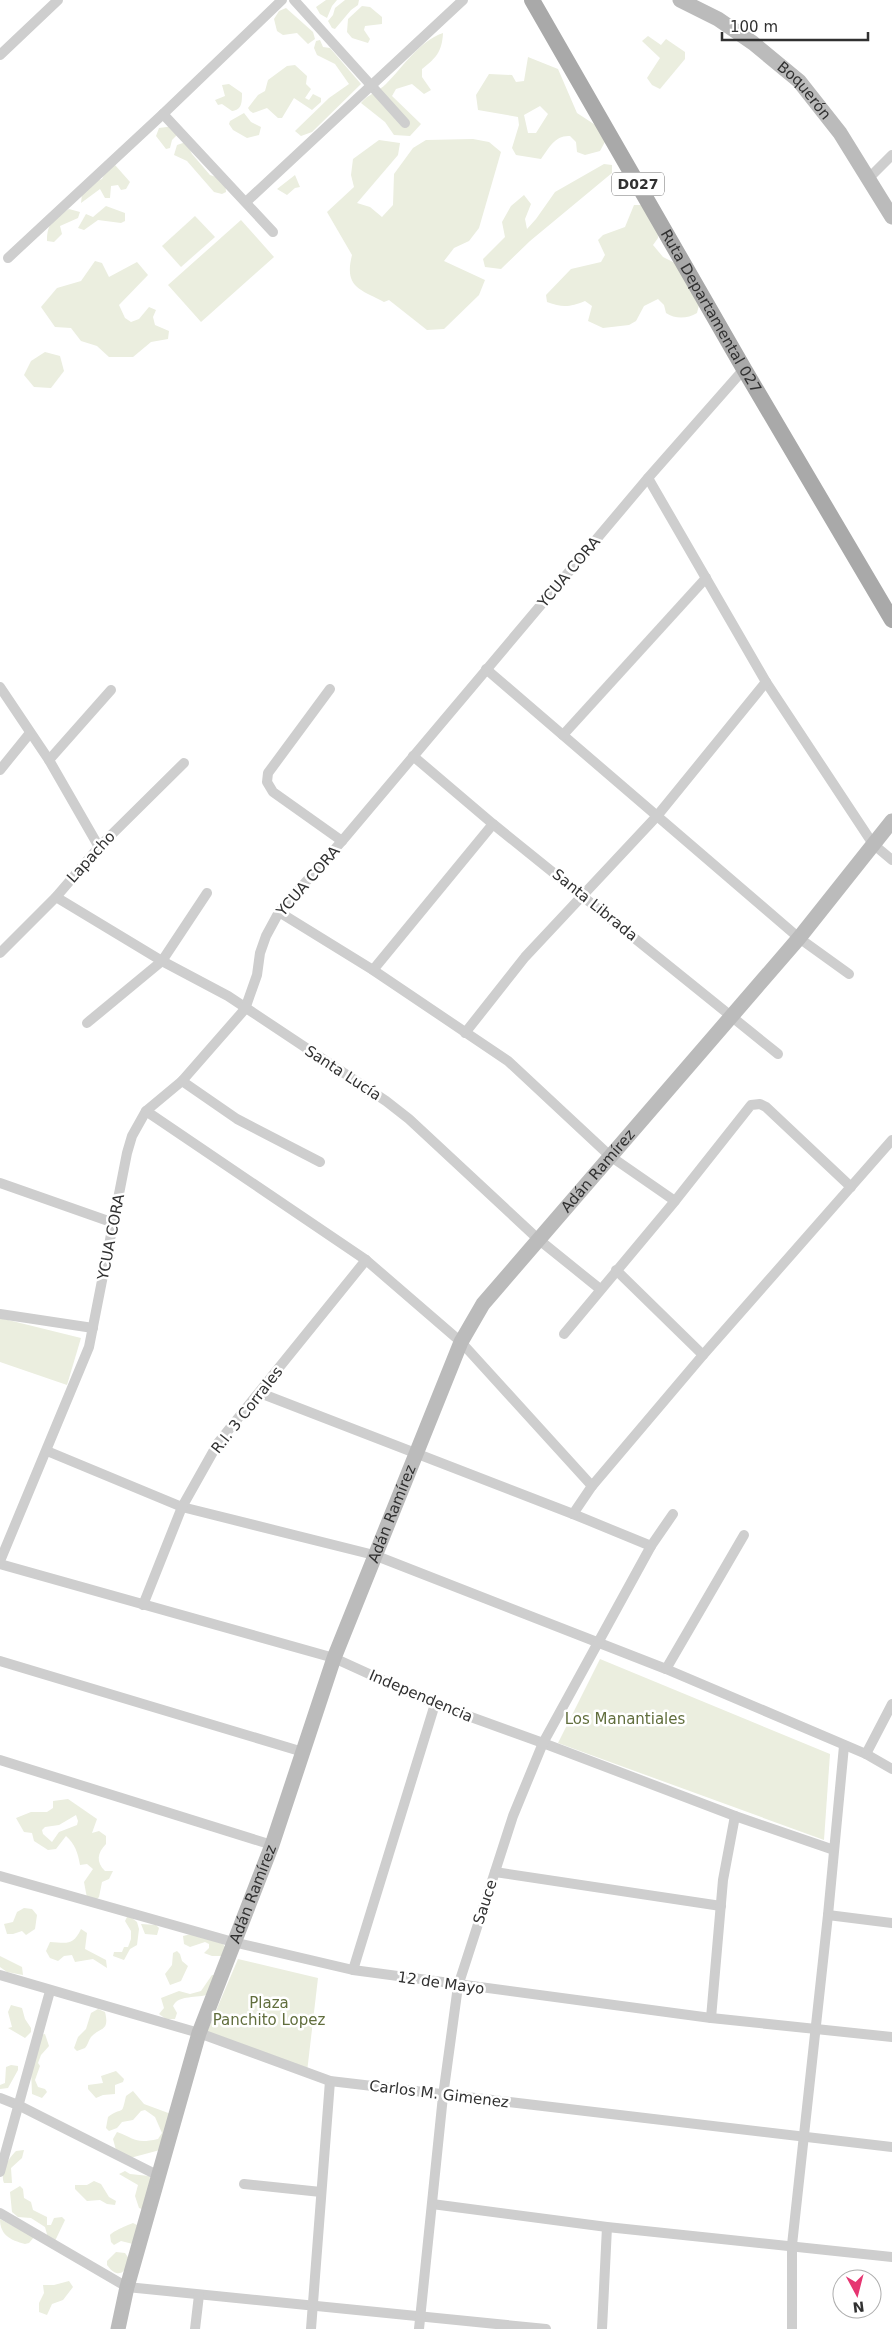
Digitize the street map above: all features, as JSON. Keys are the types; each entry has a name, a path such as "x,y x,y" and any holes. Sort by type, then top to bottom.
{"main road":[{"name":"Ruta Departamental 027","path":"532,0 744,369 892,620"}],"street":[{"path":"0,55 58,0"},
{"path":"8,258 282,0"},
{"path":"294,0 405,123"},
{"path":"246,202 463,0"},
{"name":"Boquerón","path":"680,0 699,3 753,43 798,81 835,126 892,217"},
{"path":"163,114 273,232"},
{"path":"869,178 892,155"},
{"name":"YCUA CORA","path":"0,1561 81,1368 93,1328 132,1136 146,1111 182,1081 245,1009 257,975 260,953 278,912 342,841 648,478 744,369"},
{"path":"648,478 766,682 872,844 892,860"},
{"path":"563,735 706,578"},
{"path":"486,669 799,938 849,974"},
{"path":"464,1033 526,957 657,816 766,682"},
{"path":"0,687 49,760 99,847"},
{"path":"330,689 268,773 267,782 273,792 342,841"},
{"path":"49,760 111,690"},
{"path":"0,770 30,733"},
{"name":"Santa Librada","path":"413,756 493,824 778,1054"},
{"name":"Lapacho","path":"0,953 56,897 99,847 184,763"},
{"name":"Adán Ramírez","path":"118,2329 127,2287 199,2034 272,1845 334,1658 461,1342 483,1304 799,938 892,821"},
{"path":"373,970 493,824"},
{"path":"87,1023 162,961 206,893"},
{"name":"Santa Lucía","path":"56,897 162,961 228,996 409,1119 538,1239 600,1289"},
{"path":"278,912 373,970 508,1061 610,1156 675,1201"},
{"path":"182,1081 237,1119 320,1162"},
{"path":"564,1334 675,1201 751,1105 760,1104 766,1107 851,1187"},
{"path":"146,1111 366,1260 461,1342 592,1486"},
{"path":"573,1514 592,1486 892,1140"},
{"path":"0,1183 114,1223"},
{"name":"R.I. 3 Corrales","path":"143,1605 182,1507 218,1444 366,1260"},
{"path":"616,1270 703,1356"},
{"path":"0,1314 93,1328"},
{"path":"260,1393 651,1546"},
{"path":"47,1451 182,1507 374,1555 666,1669 866,1754 892,1769"},
{"name":"Sauce","path":"419,2329 443,2096 458,1986 513,1816 543,1743 651,1546 673,1514"},
{"path":"666,1669 744,1534"},
{"name":"Independencia","path":"0,1564 334,1658 435,1704 734,1816 834,1850"},
{"path":"0,1660 303,1752"},
{"path":"353,1970 435,1704"},
{"path":"866,1754 892,1704"},
{"path":"792,2329 792,2245 844,1746"},
{"path":"0,1760 272,1845"},
{"path":"711,2018 723,1880 734,1816"},
{"path":"495,1872 721,1906"},
{"name":"12 de Mayo","path":"0,1876 233,1942 353,1970 458,1986 711,2018 892,2037"},
{"path":"828,1914 892,1923"},
{"name":"Carlos M. Gimenez","path":"0,1975 199,2034 330,2081 443,2096 892,2146"},
{"path":"0,2172 50,1991"},
{"path":"311,2329 330,2081"},
{"path":"0,2098 18,2105 159,2176"},
{"path":"244,2184 321,2192"},
{"path":"432,2204 607,2227 892,2257"},
{"path":"0,2213 127,2287 421,2316 501,2327 546,2329"},
{"path":"602,2329 607,2227"},
{"path":"195,2329 199,2295"}],"green space":[{"path":"326,0 337,0 327,18 320,14 316,7"},
{"path":"345,0 359,0 358,5 351,10 335,29 332,28 328,21 333,15 335,8"},
{"path":"362,6 370,7 382,17 382,24 365,26 364,30 370,39 368,43 352,38 347,32 348,19"},
{"path":"286,8 313,32 315,39 308,44 297,33 283,35 277,31 274,19 279,11"},
{"path":"443,33 440,50 422,69 422,77 431,90 424,94 412,84 396,89 392,96 421,124 410,136 394,135 385,122 361,103 386,84 426,42"},
{"path":"648,36 661,45 666,39 685,52 685,59 660,89 652,85 647,78 660,58 642,41"},
{"path":"320,40 323,47 330,48 361,84 312,132 301,136 295,131 329,98 349,84 335,64 317,55 314,48 316,41"},
{"path":"528,57 558,69 577,113 603,130 607,138 600,151 585,155 577,152 576,142 570,136 565,136 556,140 541,159 516,155 512,148 519,125 518,117 478,110 476,95 489,74 512,75 516,82 524,81","holes":["540,106 548,114 536,133 528,133 524,115"]},
{"path":"295,65 307,76 306,84 311,89 305,98 309,100 313,94 321,98 321,102 312,110 294,98 282,118 278,118 267,108 253,113 250,111 248,108 258,95 265,91 268,80 287,66"},
{"path":"229,84 242,93 240,107 232,111 222,104 218,105 215,100 225,96 222,85"},
{"path":"244,113 251,122 261,127 259,135 247,138 233,130 229,124 230,121"},
{"path":"174,126 180,132 172,140 170,148 166,149 156,136 159,128"},
{"path":"473,139 489,142 501,152 479,228 469,241 454,248 444,261 485,280 479,295 444,329 427,330 389,300 384,302 356,286 350,274 352,255 327,212 354,187 351,175 353,159 379,140 400,143 398,155 357,203 370,207 382,217 393,205 394,174 413,148 426,140"},
{"path":"186,142 192,154 210,175 225,180 226,192 222,194 214,192 187,161 174,155 177,145"},
{"path":"604,164 612,165 612,173 530,241 501,269 485,267 483,259 505,237 502,222 511,206 524,195 531,204 525,219 527,229 555,192"},
{"path":"115,165 130,182 126,189 121,190 118,185 111,186 110,198 105,198 100,189 81,203 83,186 102,179 106,171"},
{"path":"295,175 300,187 295,188 287,195 277,189"},
{"path":"634,205 641,205 657,222 658,238 653,245 663,257 677,264 699,305 697,313 685,317 673,316 666,313 664,305 658,299 644,306 636,321 629,325 603,328 588,321 592,306 585,301 566,306 547,302 546,295 571,269 601,262 605,255 598,240 603,235 625,227"},
{"path":"106,206 125,213 125,221 121,223 98,220 84,230 78,228 86,214 93,217"},
{"path":"69,209 80,212 78,218 60,226 62,234 54,242 47,241 48,230 52,221"},
{"path":"195,216 215,237 181,267 162,246"},
{"path":"241,220 274,257 201,322 168,285"},
{"path":"95,261 102,263 109,277 137,262 148,275 119,305 125,318 131,322 139,319 149,307 156,310 153,317 155,325 169,331 168,339 151,342 133,357 109,357 97,346 81,341 71,328 55,327 41,307 57,288 81,281"},
{"path":"45,352 60,356 64,371 51,388 34,387 24,375 31,361"},
{"path":"0,1318 81,1338 67,1385 0,1362"},
{"name":"Los Manantiales","path":"600,1659 830,1754 824,1840 558,1743"},
{"path":"68,1799 97,1819 92,1833 99,1831 106,1836 106,1844 99,1854 99,1861 105,1871 113,1871 109,1879 102,1882 99,1897 93,1903 87,1898 84,1882 93,1869 87,1864 80,1865 72,1842 66,1836 56,1849 48,1850 34,1841 32,1833 24,1832 16,1818 31,1812 47,1812 53,1808 53,1801","holes":["76,1815 77,1825 59,1832 52,1842 43,1834 42,1830 45,1827 59,1825"]},
{"path":"24,1908 32,1909 37,1915 35,1929 26,1935 22,1931 7,1934 4,1924 13,1922 17,1912"},
{"path":"128,1915 137,1922 139,1929 137,1945 130,1949 124,1960 113,1956 114,1952 122,1952 124,1947 128,1947 131,1939 131,1931 125,1921"},
{"path":"141,1924 156,1925 159,1928 157,1935 145,1934"},
{"path":"81,1929 87,1933 85,1949 106,1960 107,1968 93,1959 75,1962 72,1955 64,1956 58,1961 50,1958 46,1951 50,1942 72,1941"},
{"path":"191,1934 223,1944 226,1948 224,1956 212,1956 204,1953 209,1948 209,1944 205,1942 190,1947 184,1944 183,1936"},
{"path":"177,1951 182,1961 188,1966 181,1981 170,1985 165,1974 172,1965 173,1953"},
{"path":"0,1956 22,1967 23,1975 7,1972 0,1967"},
{"name":"Plaza Panchito Lopez","path":"238,1959 318,1978 307,2072 204,2039"},
{"path":"212,1975 216,1975 209,1994 184,1998 176,2002 173,2006 177,2013 175,2019 166,2019 159,2014 164,2008 161,1998 179,1991 190,1994 201,1991"},
{"path":"11,2005 22,2008 25,2019 31,2028 31,2032 25,2038 8,2028 12,2027 8,2012"},
{"path":"98,2009 105,2012 105,2026 91,2037 85,2048 77,2051 74,2048 78,2037 86,2029 91,2013"},
{"path":"45,2034 49,2046 41,2055 38,2063 40,2066 35,2080 38,2087 45,2089 47,2092 42,2098 32,2094 31,2070 40,2035"},
{"path":"11,2065 18,2066 18,2070 8,2088 0,2089 0,2085 5,2083 6,2067"},
{"path":"116,2071 124,2079 123,2082 115,2085 115,2094 96,2098 88,2089 88,2085 103,2083 101,2076"},
{"path":"133,2091 144,2104 171,2114 160,2150 130,2158 116,2150 113,2139 117,2132 136,2140 145,2141 158,2139 162,2133 155,2117 145,2110 141,2111 133,2120 122,2122 117,2128 109,2131 106,2128 108,2117 122,2109 126,2096"},
{"path":"24,2150 22,2158 11,2168 12,2183 4,2183 3,2174 10,2158 16,2151"},
{"path":"125,2171 130,2174 149,2176 151,2179 142,2209 139,2208 135,2196 138,2185 119,2174"},
{"path":"94,2181 101,2184 109,2197 116,2201 115,2205 107,2204 100,2200 87,2201 75,2189 75,2185 87,2185"},
{"path":"20,2186 23,2189 24,2198 31,2202 33,2210 47,2217 47,2225 51,2225 54,2218 62,2217 65,2220 55,2241 48,2238 45,2227 31,2218 18,2217 12,2212 10,2192"},
{"path":"0,2219 34,2237 29,2243 25,2244 10,2239 0,2225"},
{"path":"133,2223 137,2225 133,2244 121,2241 114,2245 111,2242 110,2235"},
{"path":"116,2252 125,2253 130,2260 126,2269 120,2273 114,2272 107,2265 107,2261"},
{"path":"69,2281 73,2287 63,2300 52,2304 47,2315 39,2312 39,2303 44,2293 43,2285 54,2285"}]}
